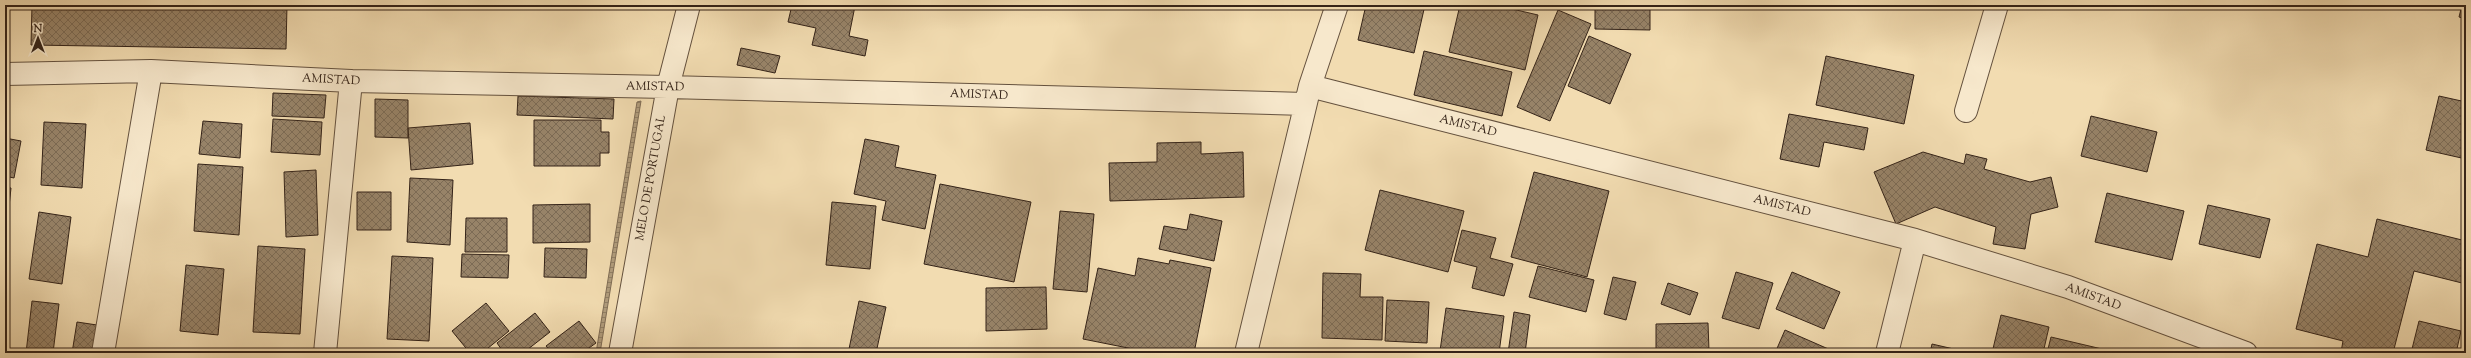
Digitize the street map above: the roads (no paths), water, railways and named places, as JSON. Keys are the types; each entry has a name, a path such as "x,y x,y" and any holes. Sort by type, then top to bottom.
{"street":[{"name":"MELO DE PORTUGAL","path":"620,353 668,87 689,5"},
{"path":"1246,353 1307,95 1337,5"},
{"path":"1966,111 1997,5"},
{"name":"AMISTAD","path":"5,74 151,71 350,81 668,87 1307,95 1915,240 2068,287 2246,353"},
{"path":"103,353 151,71"},
{"path":"326,353 350,81"},
{"path":"1887,353 1915,240"}]}
